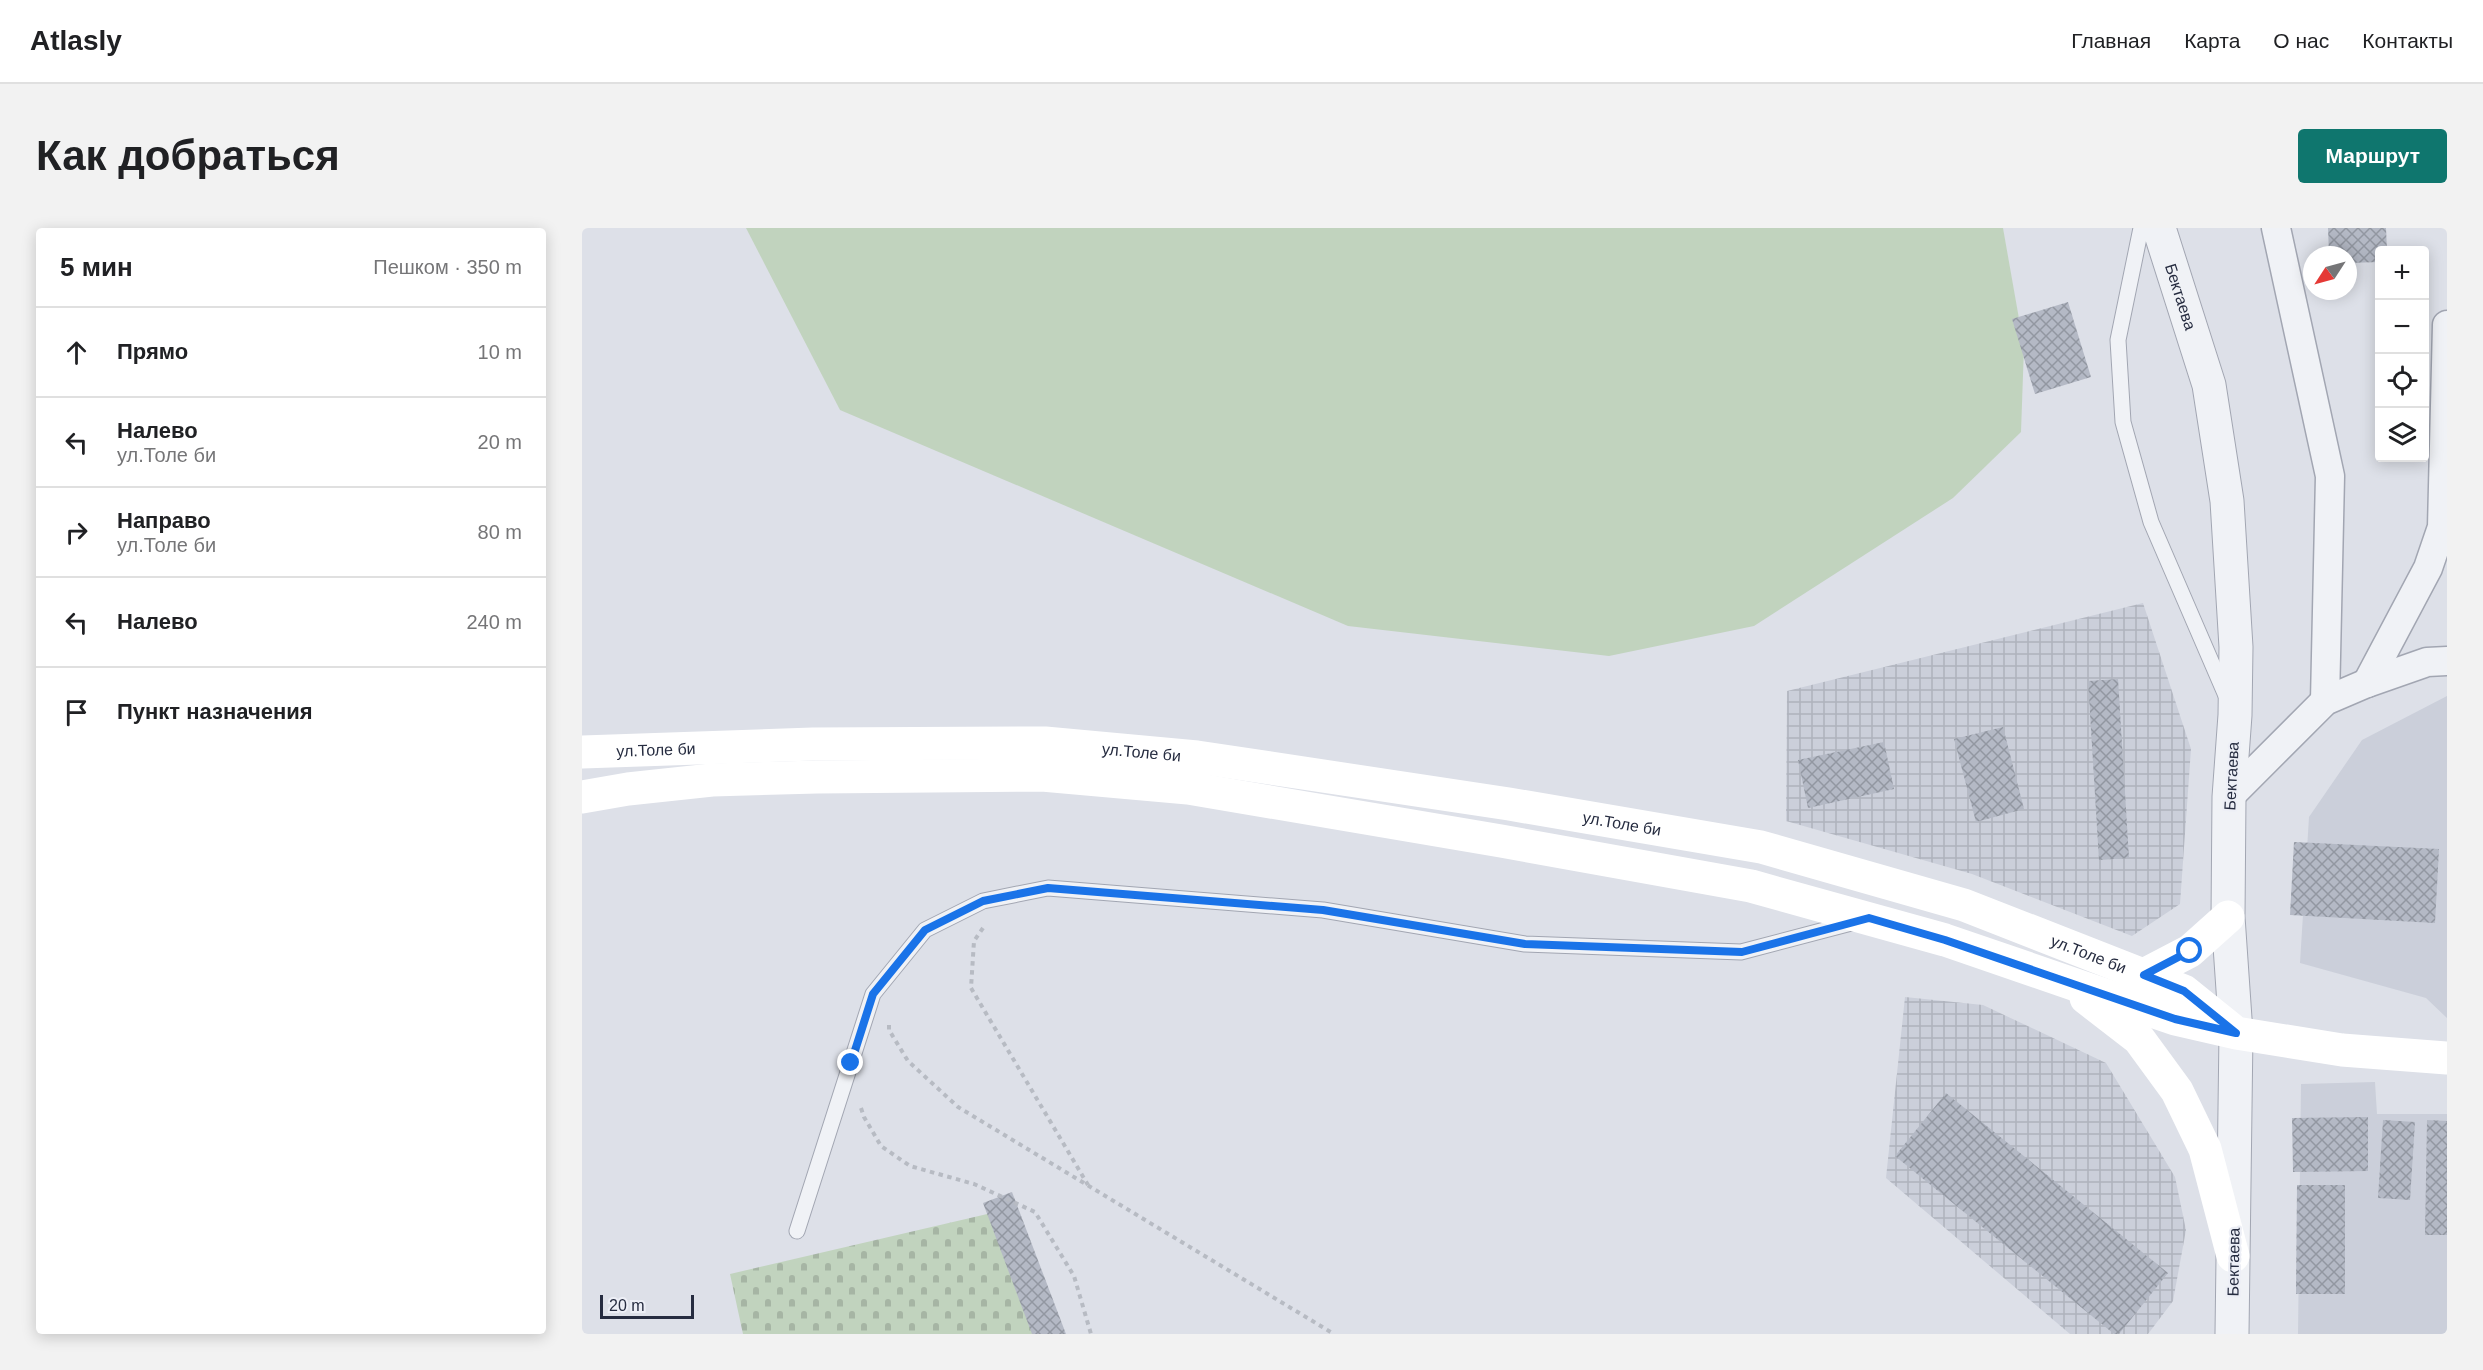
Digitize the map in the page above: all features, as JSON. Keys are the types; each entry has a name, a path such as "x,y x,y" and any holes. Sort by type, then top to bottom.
{"main road":[{"name":"ул.Толе би","path":"582,752 813,744 1045,743 1197,757 1498,802 1761,847 1964,905 2184,991 2236,1033"},
{"name":"ул.Толе би","path":"582,797 628,789 712,780 817,777 1042,775 1188,788 1751,886 1945,940 2175,1019 2236,1033"},
{"path":"2144,975 2190,951 2228,917"},
{"path":"2063,981 2139,1039 2176,1091 2205,1149 2233,1256"},
{"path":"2236,1033 2342,1050 2447,1058"}],"street":[{"name":"Бектаева","path":"2159,228 2211,397 2227,501 2236,647 2235,715 2229,797 2228,917 2236,1033 2232,1334"},
{"path":"2276,228 2330,476 2325,701"},
{"path":"2367,683 2428,568 2442,527 2447,325"},
{"path":"2229,797 2325,701 2367,683 2427,662 2447,661"}],"lane":[{"path":"2141,228 2118,340 2123,422 2151,522 2235,715"},
{"path":"796,1231 873,994 925,930 983,901 1048,888 1323,910 1525,944 1742,952 1869,918"}],"path":[{"path":"1004,897 974,941 971,988 1089,1186"},
{"path":"889,974 889,1030 908,1061 958,1107 1334,1334"},
{"path":"851,1063 864,1117 881,1146 910,1166 974,1184 1035,1212 1074,1276 1091,1334"}],"shaded area":[{"path":"2143,603 2191,749 2180,904 2132,936 1972,874 1786,821 1787,691"},
{"path":"2447,696 2447,1018 2426,998 2300,963 2309,817 2362,740"},
{"path":"1905,997 1983,1005 2106,1063 2175,1177 2186,1230 2173,1301 2148,1334 2070,1334 1886,1178"},
{"path":"2375,1082 2377,1114 2447,1114 2447,1334 2298,1334 2301,1084"}],"green space":[{"path":"746,228 2003,228 2024,347 2021,432 1953,498 1754,626 1609,656 1348,626 840,410"},
{"path":"1013,1208 1058,1334 743,1334 730,1274"}],"building":[{"path":"2328,228 2386,228 2387,246 2375,246 2375,262 2357,263 2357,246 2329,246"},
{"path":"2068,302 2091,377 2035,394 2012,319"},
{"path":"2118,679 2129,858 2099,860 2088,681"},
{"path":"2003,727 2024,809 1976,822 1954,739"},
{"path":"1884,742 1894,789 1808,808 1798,760"},
{"path":"2294,842 2439,849 2435,923 2290,915"},
{"path":"1946,1093 2168,1273 2119,1334 2114,1334 1895,1156"},
{"path":"2368,1117 2368,1171 2293,1172 2292,1118"},
{"path":"2383,1120 2415,1122 2410,1200 2378,1198"},
{"path":"2427,1120 2447,1121 2447,1235 2425,1235"},
{"path":"2297,1185 2345,1185 2345,1294 2296,1294"},
{"path":"1012,1192 1066,1334 1032,1334 983,1203"}],"route":[{"path":"851,1063 873,994 925,930 983,901 1048,888 1323,910 1525,944 1742,952 1869,918 1945,940 2175,1019 2236,1033 2184,991 2144,975 2190,951"}]}
